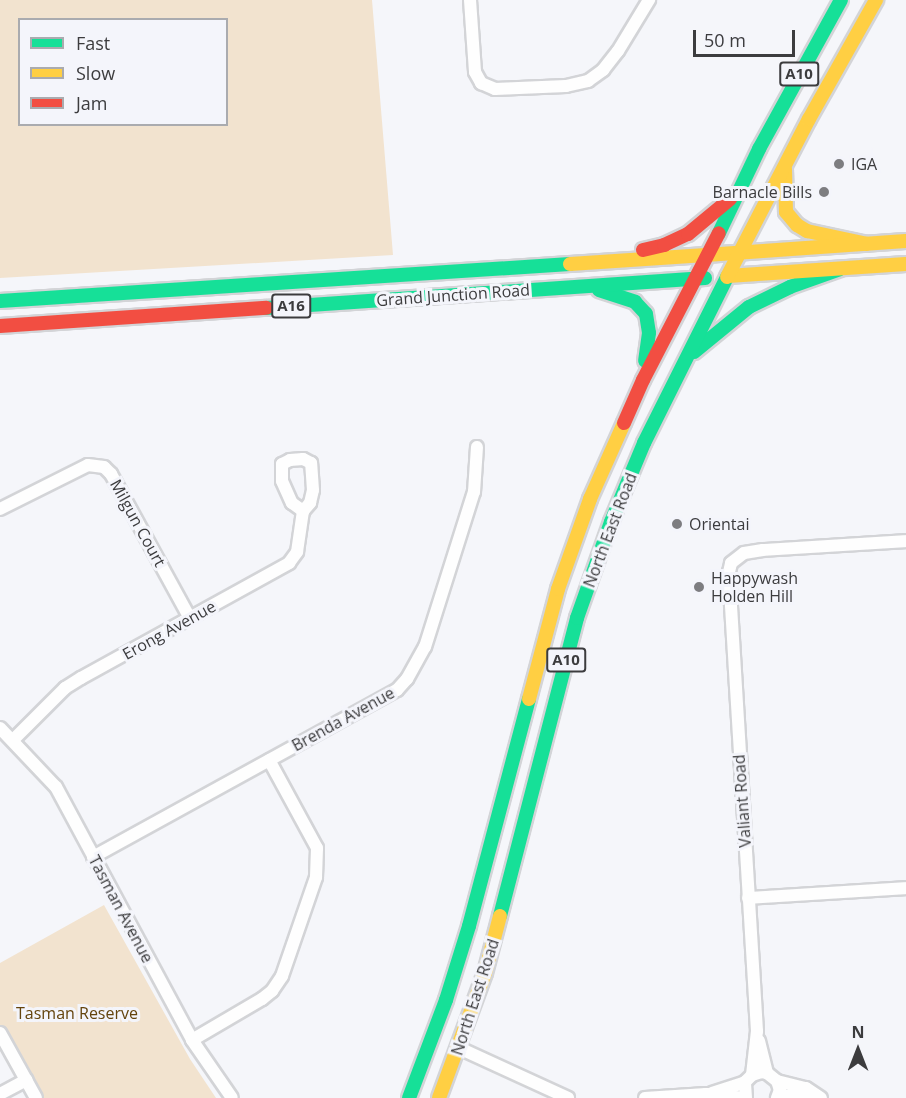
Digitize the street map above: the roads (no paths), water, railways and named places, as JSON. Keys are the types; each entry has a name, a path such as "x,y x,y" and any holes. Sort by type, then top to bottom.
{"main road":[{"name":"North East Road","path":"409,1098 446,1000 472,915 558,590 590,499 642,380 742,187 784,100 841,0"},
{"name":"North East Road","path":"439,1098 459,1048 498,927 578,618 632,471 685,360 785,165 876,0"},
{"path":"785,165 785,205 790,219 796,225 807,231 867,244"},
{"path":"586,263 677,239 699,227 742,187"},
{"name":"Grand Junction Road","path":"0,301 906,241"},
{"name":"Grand Junction Road","path":"0,327 906,264"},
{"path":"685,360 728,321 748,307 790,287 840,269"},
{"path":"368,276 369,300"},
{"path":"582,286 625,297 635,302 646,314 649,333 642,380"},
{"path":"422,1067 440,1054 459,1048 450,1027 446,1000"}],"street":[{"path":"470,0 475,72 481,83 495,89 575,84 593,78 618,51 649,0"},
{"name":"Brenda Avenue","path":"93,856 397,690 416,667 474,492 477,447"},
{"name":"Milgun Court","path":"0,509 88,465 96,464 104,467 111,474 190,618"},
{"name":"Erong Avenue","path":"13,740 65,688 289,563 300,542 303,511"},
{"name":"Valiant Road","path":"745,1098 756,1031 729,572 731,563 744,553 763,550 906,542"},
{"name":"Tasman Avenue","path":"0,728 56,787 192,1040 232,1098"},
{"path":"192,1040 272,991 282,976 316,877 317,848 269,760"},
{"path":"748,898 906,888"},
{"name":"Valiant Road","path":"756,1031 778,1097"},
{"path":"0,1033 36,1098"},
{"path":"459,1048 568,1098"},
{"path":"706,1094 749,1078 772,1077 792,1083 818,1096"},
{"path":"0,1094 26,1080"},
{"path":"645,1098 706,1094 745,1098"},
{"path":"778,1097 818,1096"}],"place":[{"name":"IGA","path":"839,164"},
{"name":"Barnacle Bills","path":"824,192"},
{"name":"Orientai","path":"677,524"},
{"name":"Happywash Holden Hill","path":"699,587"}],"park label":[{"name":"Tasman Reserve","path":"77,1013"}]}
